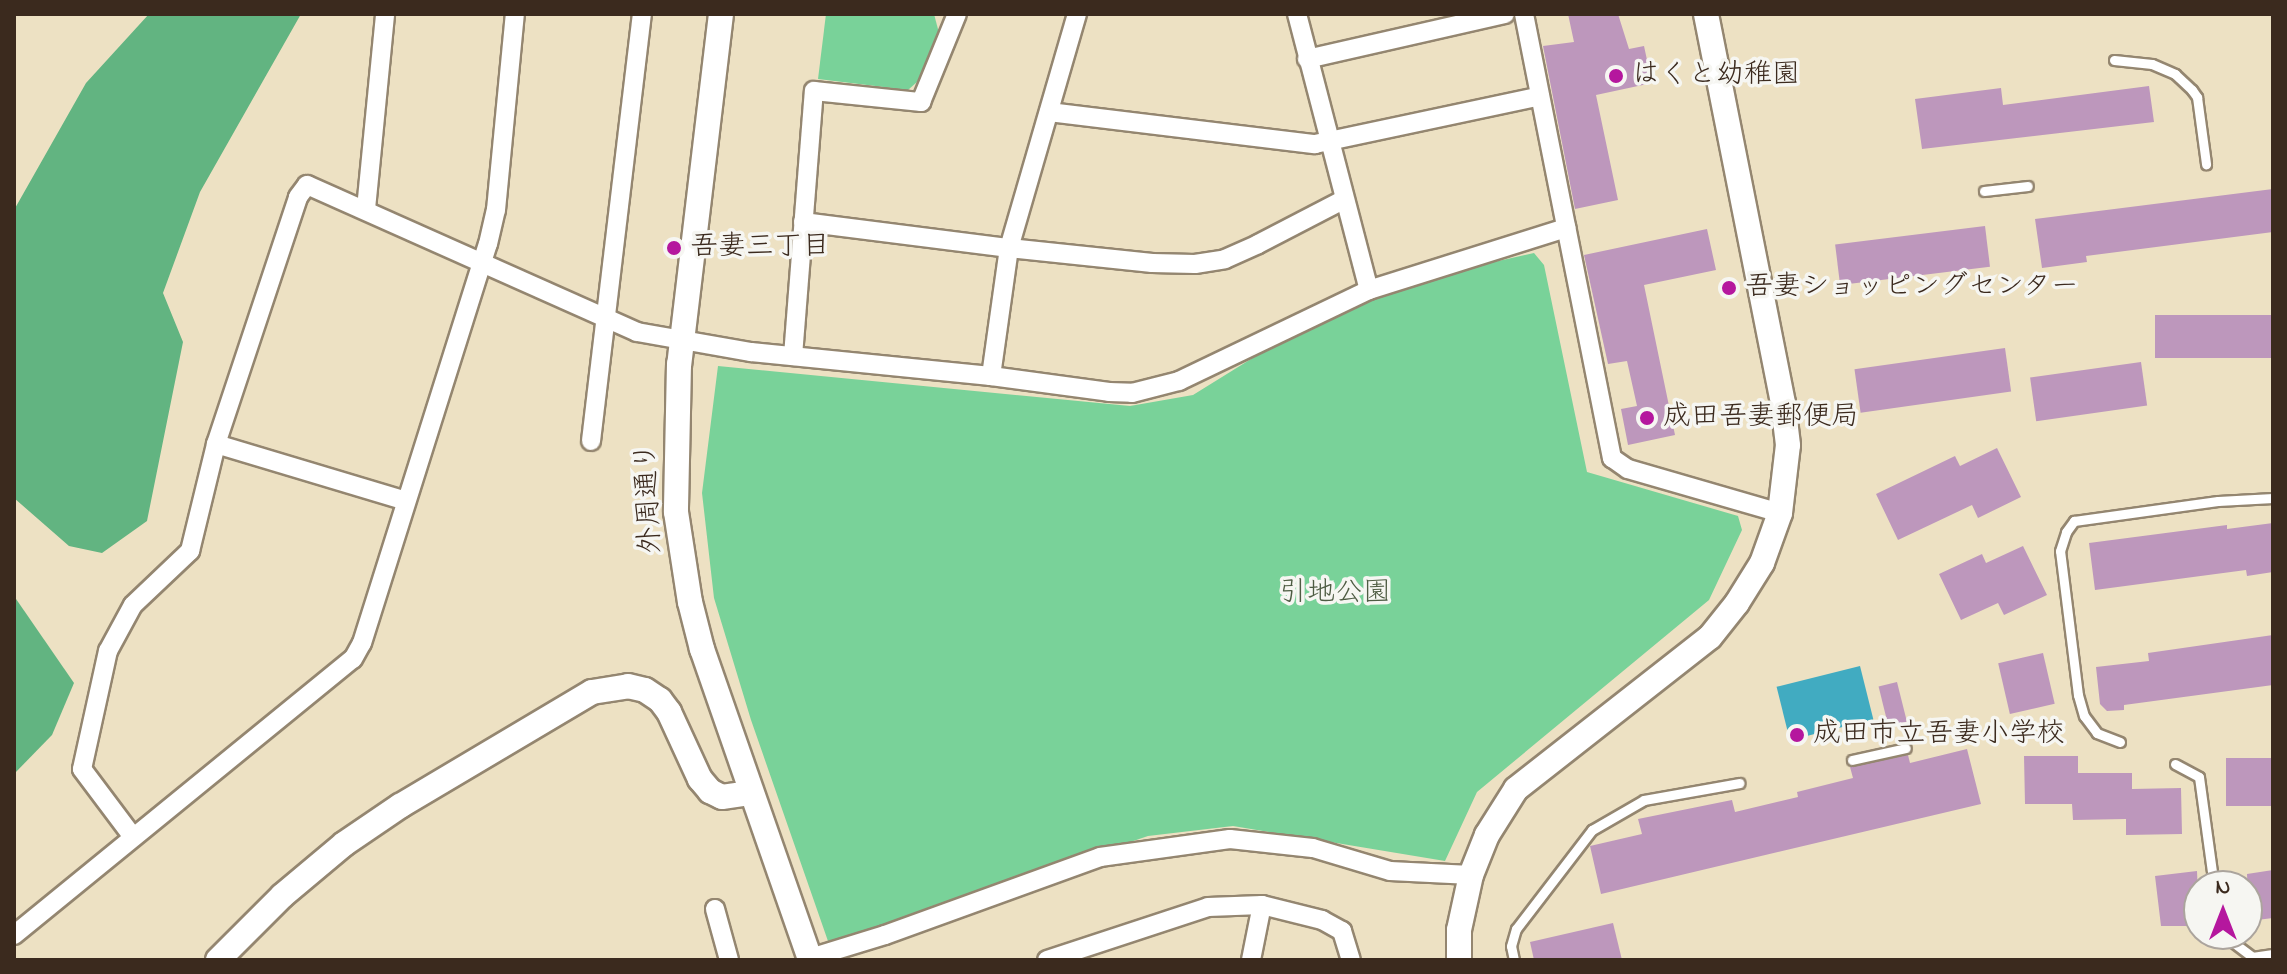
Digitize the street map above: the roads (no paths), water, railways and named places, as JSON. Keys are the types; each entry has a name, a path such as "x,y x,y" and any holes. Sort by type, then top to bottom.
{"street":[{"path":"366,209 385,14"},
{"path":"14,935 353,659 362,643 482,264 496,210 515,14"},
{"path":"591,441 608,319 642,14"},
{"name":"外周通り","path":"721,14 683,340 675,464 682,555 702,649 810,959"},
{"path":"793,356 814,91 921,102 957,14"},
{"path":"991,376 1009,248 1077,14"},
{"path":"1297,14 1327,142 1369,290"},
{"path":"1307,59 1505,14"},
{"path":"1524,14 1612,458 1628,469 1780,513"},
{"path":"1459,960 1459,930 1471,875 1487,835 1516,789 1710,637 1737,603 1762,563 1780,513 1788,445 1783,403 1706,14"},
{"path":"1049,112 1327,142 1540,96"},
{"path":"133,837 82,769 108,651 133,605 190,551 216,444 298,197 307,185 637,332 793,356 1132,393 1179,381 1369,290 1566,228"},
{"path":"803,222 1009,248 1152,263 1195,264 1225,259 1343,200"},
{"path":"216,444 406,501"},
{"path":"218,960 282,896 344,844 400,806 600,690 628,686 645,690 660,700 710,791 722,797 751,793"},
{"path":"810,959 1100,857 1230,839 1313,848 1390,871 1471,875"},
{"path":"1251,960 1262,905"},
{"path":"1047,960 1208,907 1262,905 1322,920 1342,931 1351,960"},
{"path":"715,909 729,960"}],"lane":[{"path":"2114,60 2152,64 2175,74 2192,90 2197,97 2206,164"},
{"path":"1984,191 2028,186"},
{"path":"2120,742 2097,733 2084,716 2078,695 2060,551 2066,532 2074,521 2218,501 2273,498"},
{"path":"1852,760 1906,748"},
{"path":"2175,764 2199,777 2212,870"},
{"path":"1514,960 1511,946 1516,929 1592,830 1644,800 1739,783"},
{"path":"2243,950 2252,957 2273,954"}],"water":[{"path":"1860,666 1873,719 1790,740 1777,687"}],"place":[{"name":"はくと幼稚園","path":"1616,76"},
{"name":"吾妻三丁目","path":"674,248"},
{"name":"吾妻ショッピングセンター","path":"1729,288"},
{"name":"成田吾妻郵便局","path":"1647,418"},
{"name":"成田市立吾妻小学校","path":"1797,735"}],"park label":[{"name":"引地公園","path":"1335,594"}]}
